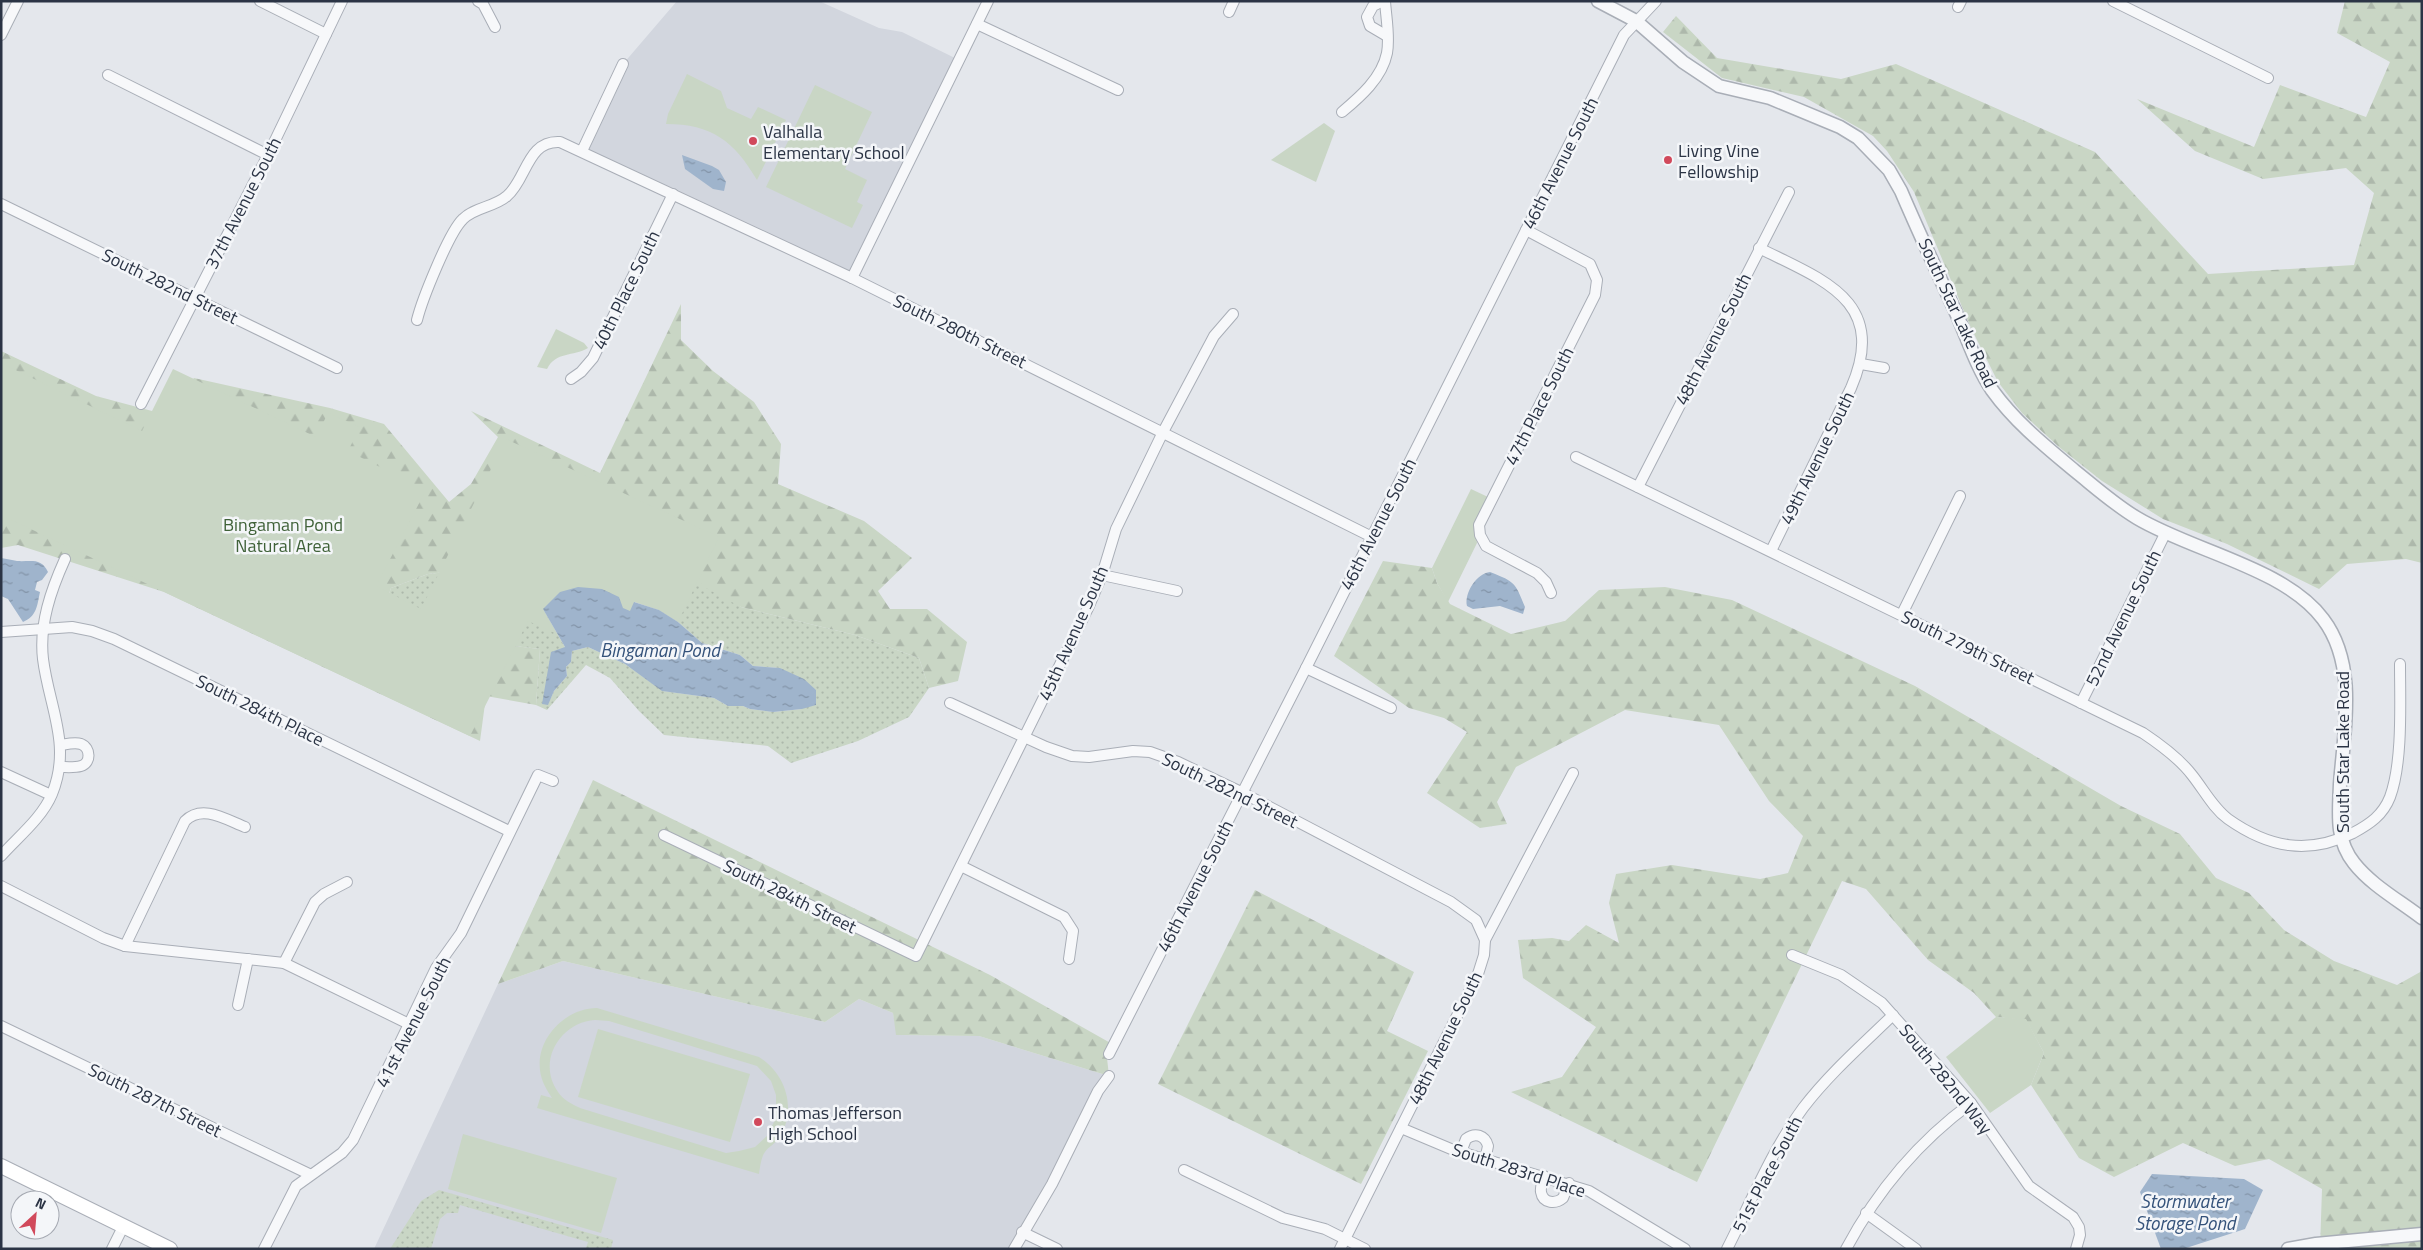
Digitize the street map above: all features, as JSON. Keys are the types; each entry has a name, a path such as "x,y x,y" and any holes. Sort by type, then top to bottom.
{"main road":[{"path":"1,1166 170,1249"}],"street":[{"path":"1,35 18,1"},
{"path":"260,1 326,34"},
{"name":"37th Avenue South","path":"142,404 268,155 342,1"},
{"path":"478,1 483,4 495,27"},
{"path":"852,278 988,1"},
{"path":"1229,12 1234,1"},
{"path":"1342,112 1359,98 1376,76 1387,52 1387,36 1384,1 1373,6 1367,17 1370,26 1387,36"},
{"name":"South Star Lake Road","path":"1598,1 1636,21 1683,62 1719,86 1770,98 1806,112 1858,138 1889,170 1901,191 1991,388 2011,414 2034,437 2137,518 2268,577 2312,606 2328,626 2341,655 2345,681 2339,807 2340,839 2354,864 2364,874 2422,918"},
{"name":"46th Avenue South","path":"1109,1054 1243,793 1624,35 1656,1"},
{"path":"2113,1 2268,78"},
{"path":"977,24 1118,90"},
{"path":"582,151 623,64"},
{"path":"108,74 268,155"},
{"name":"South 280th Street","path":"417,320 422,300 463,219 507,196 517,185 533,154 543,145 560,142 852,278 1372,536"},
{"name":"48th Avenue South","path":"1638,487 1789,192"},
{"name":"40th Place South","path":"571,379 581,372 593,358 673,194"},
{"name":"South 282nd Street","path":"1,204 338,368"},
{"name":"47th Place South","path":"1526,230 1590,264 1596,276 1598,286 1482,519 1480,535 1486,546 1537,573 1546,582 1551,593"},
{"name":"49th Avenue South","path":"1759,248 1834,288 1851,306 1861,327 1863,346 1861,364 1839,414 1771,551"},
{"name":"45th Avenue South","path":"916,956 1026,738 1102,575 1116,529 1163,432 1214,336 1233,314"},
{"path":"1861,364 1884,368"},
{"name":"South 279th Street","path":"1576,456 2143,733 2181,762 2226,817 2256,835 2275,843 2315,846 2340,839 2370,824 2377,818 2390,797 2394,786 2400,725 2400,664"},
{"path":"1902,614 1960,496"},
{"name":"52nd Avenue South","path":"2081,703 2166,532"},
{"path":"1,856 40,813 51,795 60,767 61,745 58,724 48,687 43,656 44,630 49,597 65,559"},
{"path":"1102,575 1177,591"},
{"name":"South 284th Place","path":"1,632 72,627 92,631 114,639 509,831"},
{"path":"1306,668 1391,708"},
{"name":"South 282nd Street","path":"950,704 1072,756 1089,757 1133,751 1150,752 1178,762 1243,793 1450,902 1476,920 1485,940"},
{"path":"60,767 81,766 89,755 86,747 82,744 61,745"},
{"path":"1,772 51,795"},
{"name":"48th Avenue South","path":"1340,1249 1478,974 1484,955 1485,940 1573,773"},
{"name":"41st Avenue South","path":"264,1249 290,1194 296,1186 310,1174 342,1153 353,1140 436,968 461,933 509,831 538,775 553,782"},
{"path":"124,946 189,818 200,812 245,827"},
{"name":"South 284th Street","path":"664,835 916,956"},
{"path":"961,866 1064,917 1074,932 1069,959"},
{"path":"284,963 315,902 324,894 347,882"},
{"path":"1,886 102,938 124,946 284,963 408,1024"},
{"name":"South 282nd Way","path":"1792,955 1841,975 1867,991 1893,1015 1971,1103 2028,1186 2073,1217 2079,1227 2080,1235 2076,1249"},
{"path":"238,1005 248,959"},
{"name":"51st Place South","path":"1727,1249 1782,1141 1802,1110 1836,1070 1893,1015"},
{"name":"South 287th Street","path":"1,1026 310,1174"},
{"path":"1014,1249 1022,1232 1052,1184 1098,1091 1109,1076"},
{"path":"1846,1249 1866,1213 1893,1175 1910,1157 1971,1103"},
{"name":"South 283rd Place","path":"1401,1128 1461,1152 1569,1183 1589,1191 1618,1206 1685,1249"},
{"path":"1461,1152 1466,1140 1475,1135 1480,1136 1484,1138 1488,1146 1485,1160"},
{"path":"1184,1170 1283,1218 1325,1229 1365,1249"},
{"path":"1544,1176 1542,1196 1550,1202 1555,1203 1563,1198 1569,1183"},
{"path":"1866,1213 1916,1249"},
{"path":"112,1249 123,1227"},
{"path":"1022,1232 1057,1249"},
{"path":"2288,1249 2325,1243 2422,1234"}],"shaded area":[{"name":"Valhalla Elementary School","path":"677,1 819,1 879,28 902,32 959,60 852,278 582,151 623,64"},
{"name":"Thomas Jefferson High School","path":"563,961 825,1022 859,999 893,1013 897,1035 979,1036 1109,1076 1014,1249 374,1249 498,984"}],"green space":[{"path":"2345,1 2422,1 2422,563 2406,559 2347,564 2319,589 2227,544 2163,519 2102,481 2059,447 2022,413 1998,382 1971,328 1914,192 1887,151 1873,136 1804,97 1722,78 1663,32 1676,16 1717,58 1841,79 1896,64 2095,152 2208,274 2354,265 2374,193 2346,168 2263,179 2195,151 2137,99 2254,147 2280,85 2366,117 2390,62 2337,33"},
{"path":"687,74 721,91 727,108 751,119 758,107 786,120 757,180 740,155 720,137 696,127 666,124 668,114"},
{"path":"815,85 872,112 845,169 867,180 857,202 863,205 852,228 766,187"},
{"path":"1324,123 1335,131 1316,182 1271,160"},
{"name":"Bingaman Pond Natural Area","path":"681,304 681,340 713,371 754,402 781,444 778,484 864,521 912,558 878,591 890,609 927,609 967,642 958,681 929,688 919,658 855,635 741,607 704,587 685,563 464,570 428,574 391,588 383,612 455,639 540,649 536,705 486,696 480,741 164,592 18,545 1,548 1,351 96,396 167,415 194,378 330,408 384,424 449,502 471,484 498,437 471,411 600,473"},
{"path":"556,329 584,343 588,348 555,359 547,369 537,367"},
{"name":"Bingaman Pond Natural Area","path":"1,363 142,431 173,369 316,437 328,413 360,427 348,451 426,490 376,586 421,609 506,439 719,537 678,622 659,610 635,602 631,612 623,608 543,609 557,634 528,621 470,736 1,515"},
{"path":"1471,489 1488,497 1475,525 1477,543 1448,602 1437,583 1432,568"},
{"path":"1383,561 1432,568 1437,583 1450,604 1511,634 1565,621 1599,590 1665,587 1732,600 1915,686 2121,806 2180,834 2216,878 2249,893 2284,930 2334,961 2397,985 2422,971 2422,1249 2320,1249 2322,1189 2269,1159 2235,1166 2183,1143 2114,1177 2079,1158 2031,1085 2044,1053 2026,1020 1996,1017 1974,993 1928,960 1866,889 1842,881 1697,1182 1511,1092 1562,1077 1596,1027 1523,978 1518,940 1552,938 1569,941 1586,925 1619,943 1609,903 1616,874 1672,865 1760,879 1788,873 1803,836 1769,801 1719,725 1625,710 1516,767 1497,802 1507,824 1480,828 1427,793 1467,732 1444,718 1409,708 1334,656"},
{"path":"685,563 741,607 855,635 919,658 929,688 909,717 858,741 791,763 768,746 664,735 639,711 610,678 586,665 547,710 536,705 540,649 455,639 383,612 391,588 428,574 464,570","holes":["635,602 659,610 678,622 702,643 740,655 753,666 780,668 802,709 773,712 750,709 743,706 728,706 714,698 663,691 625,664 588,647 572,651 571,662 566,667 567,676 554,691 548,704 565,647 543,609 631,612"]},
{"path":"593,780 990,975 1114,1045 1107,1058 1109,1076 979,1036 896,1035 893,1013 859,999 825,1022 563,961 498,984"},
{"path":"1255,890 1414,972 1387,1031 1428,1051 1361,1184 1158,1084"},
{"path":"597,1008 759,1057 769,1064 782,1083 786,1094 787,1116 779,1138 764,1154 759,1174 537,1108 541,1095 552,1098 544,1084 540,1070 540,1058 548,1036 564,1019 585,1009","holes":["595,1020 609,1021 757,1066 771,1081 776,1095 776,1118 767,1136 755,1147 726,1153 580,1108 565,1100 558,1092 552,1080 550,1068 551,1056 556,1045 563,1035 583,1022"]},
{"path":"1996,1017 2026,1019 2044,1053 2031,1085 1990,1113 1946,1057"},
{"path":"598,1029 750,1074 730,1142 578,1097"},
{"path":"463,1134 617,1178 601,1233 448,1189"},
{"path":"439,1190 613,1240 611,1249 586,1248 588,1242 460,1205 458,1213 447,1213 440,1219 431,1249 390,1249 421,1201"}],"water":[{"path":"682,155 719,170 726,182 724,191 713,189 685,169"},
{"path":"1,558 39,562 48,572 42,580 37,582 35,590 40,592 34,614 23,622 8,599 1,596"},
{"path":"1490,572 1514,584 1525,607 1523,614 1500,606 1473,609 1467,606 1472,584 1480,576"},
{"name":"Bingaman Pond","path":"578,587 602,589 619,597 623,608 630,611 634,602 659,610 678,622 702,643 740,655 753,666 780,668 804,679 816,690 816,705 802,709 773,712 750,709 743,706 728,706 714,698 662,691 625,664 588,647 572,651 571,662 566,667 567,676 554,691 548,705 542,704 551,652 565,647 543,609 560,592"},
{"name":"Stormwater Storage Pond","path":"2152,1174 2244,1179 2263,1190 2245,1229 2183,1249 2161,1249 2140,1192"}],"place":[{"name":"Valhalla Elementary School","path":"753,141"},
{"name":"Living Vine Fellowship","path":"1668,160"},
{"name":"Thomas Jefferson High School","path":"758,1122"}]}
